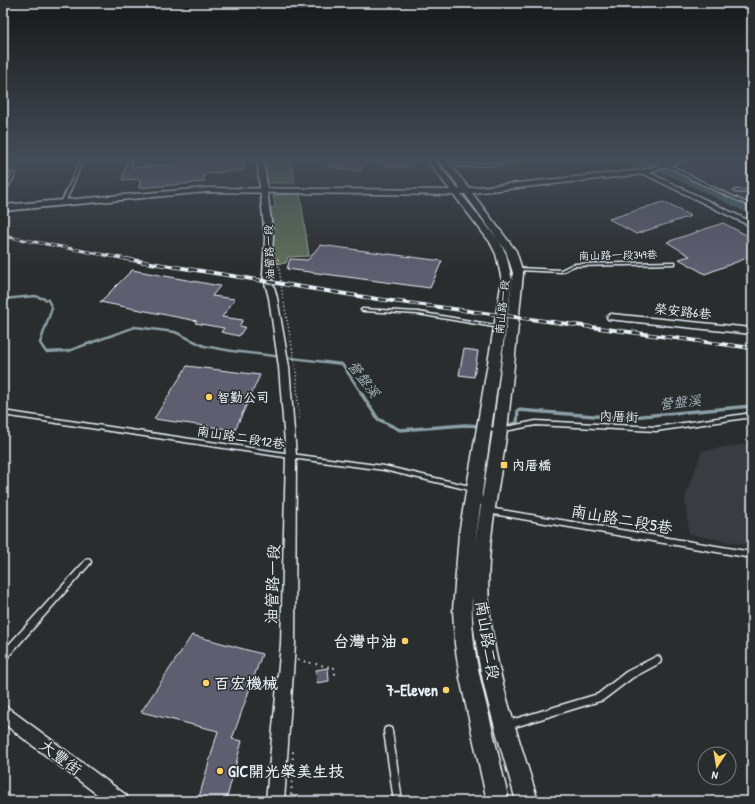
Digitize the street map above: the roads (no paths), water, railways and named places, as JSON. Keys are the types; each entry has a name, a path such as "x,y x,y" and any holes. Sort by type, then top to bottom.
{"street":[{"path":"3,208 146,196"},
{"name":"油管路一段","path":"265,196 270,236 267,275 273,298 281,346 290,368 291,522 287,658 275,801"},
{"name":"南山路一段","path":"458,196 494,241 501,254 507,280 488,409 492,429"},
{"name":"南山路一段","path":"470,196 511,251 518,273 502,411 492,429"},
{"path":"693,196 752,225"},
{"name":"榮安路6巷","path":"611,317 752,332"},
{"name":"南山路二段","path":"492,429 474,489 467,534 462,610 464,644 470,678 498,801"},
{"name":"南山路二段","path":"492,429 481,575 481,616 490,671 527,801"},
{"name":"大豐街","path":"3,713 120,801"}],"lane":[{"path":"62,203 65,196"},
{"path":"730,196 752,206"},
{"name":"南山路一段349巷","path":"517,269 562,271 573,265 674,263"},
{"path":"363,310 418,313 500,327"},
{"name":"南山路二段12巷","path":"3,413 291,456 384,468 474,489"},
{"name":"內厝街","path":"492,429 536,424 656,429 752,415"},
{"path":"474,489 487,510"},
{"name":"南山路二段5巷","path":"487,510 752,555"},
{"path":"3,656 88,562"},
{"path":"505,726 600,697 629,675 657,660"},
{"path":"388,731 398,801"}],"waterway":[{"path":"718,196 752,212"},
{"name":"營盤溪","path":"3,299 35,296 48,300 52,308 40,343 46,352 68,351 135,327 175,332 204,346 232,351 342,364 362,394"},
{"name":"營盤溪","path":"361,393 378,419 400,430 465,425 481,426"},
{"name":"營盤溪","path":"504,426 517,423 518,410 620,418 752,406"}],"railway":[{"path":"3,236 130,260"},
{"path":"126,259 130,260"},
{"path":"130,260 377,299 752,348"}],"place":[{"name":"智勤公司","path":"209,397"},
{"name":"內厝橋","path":"504,465"},
{"name":"台灣中油","path":"405,641"},
{"name":"百宏機械","path":"206,683"},
{"name":"7-Eleven","path":"446,690"},
{"name":"GIC開光榮美生技","path":"220,771"}]}
